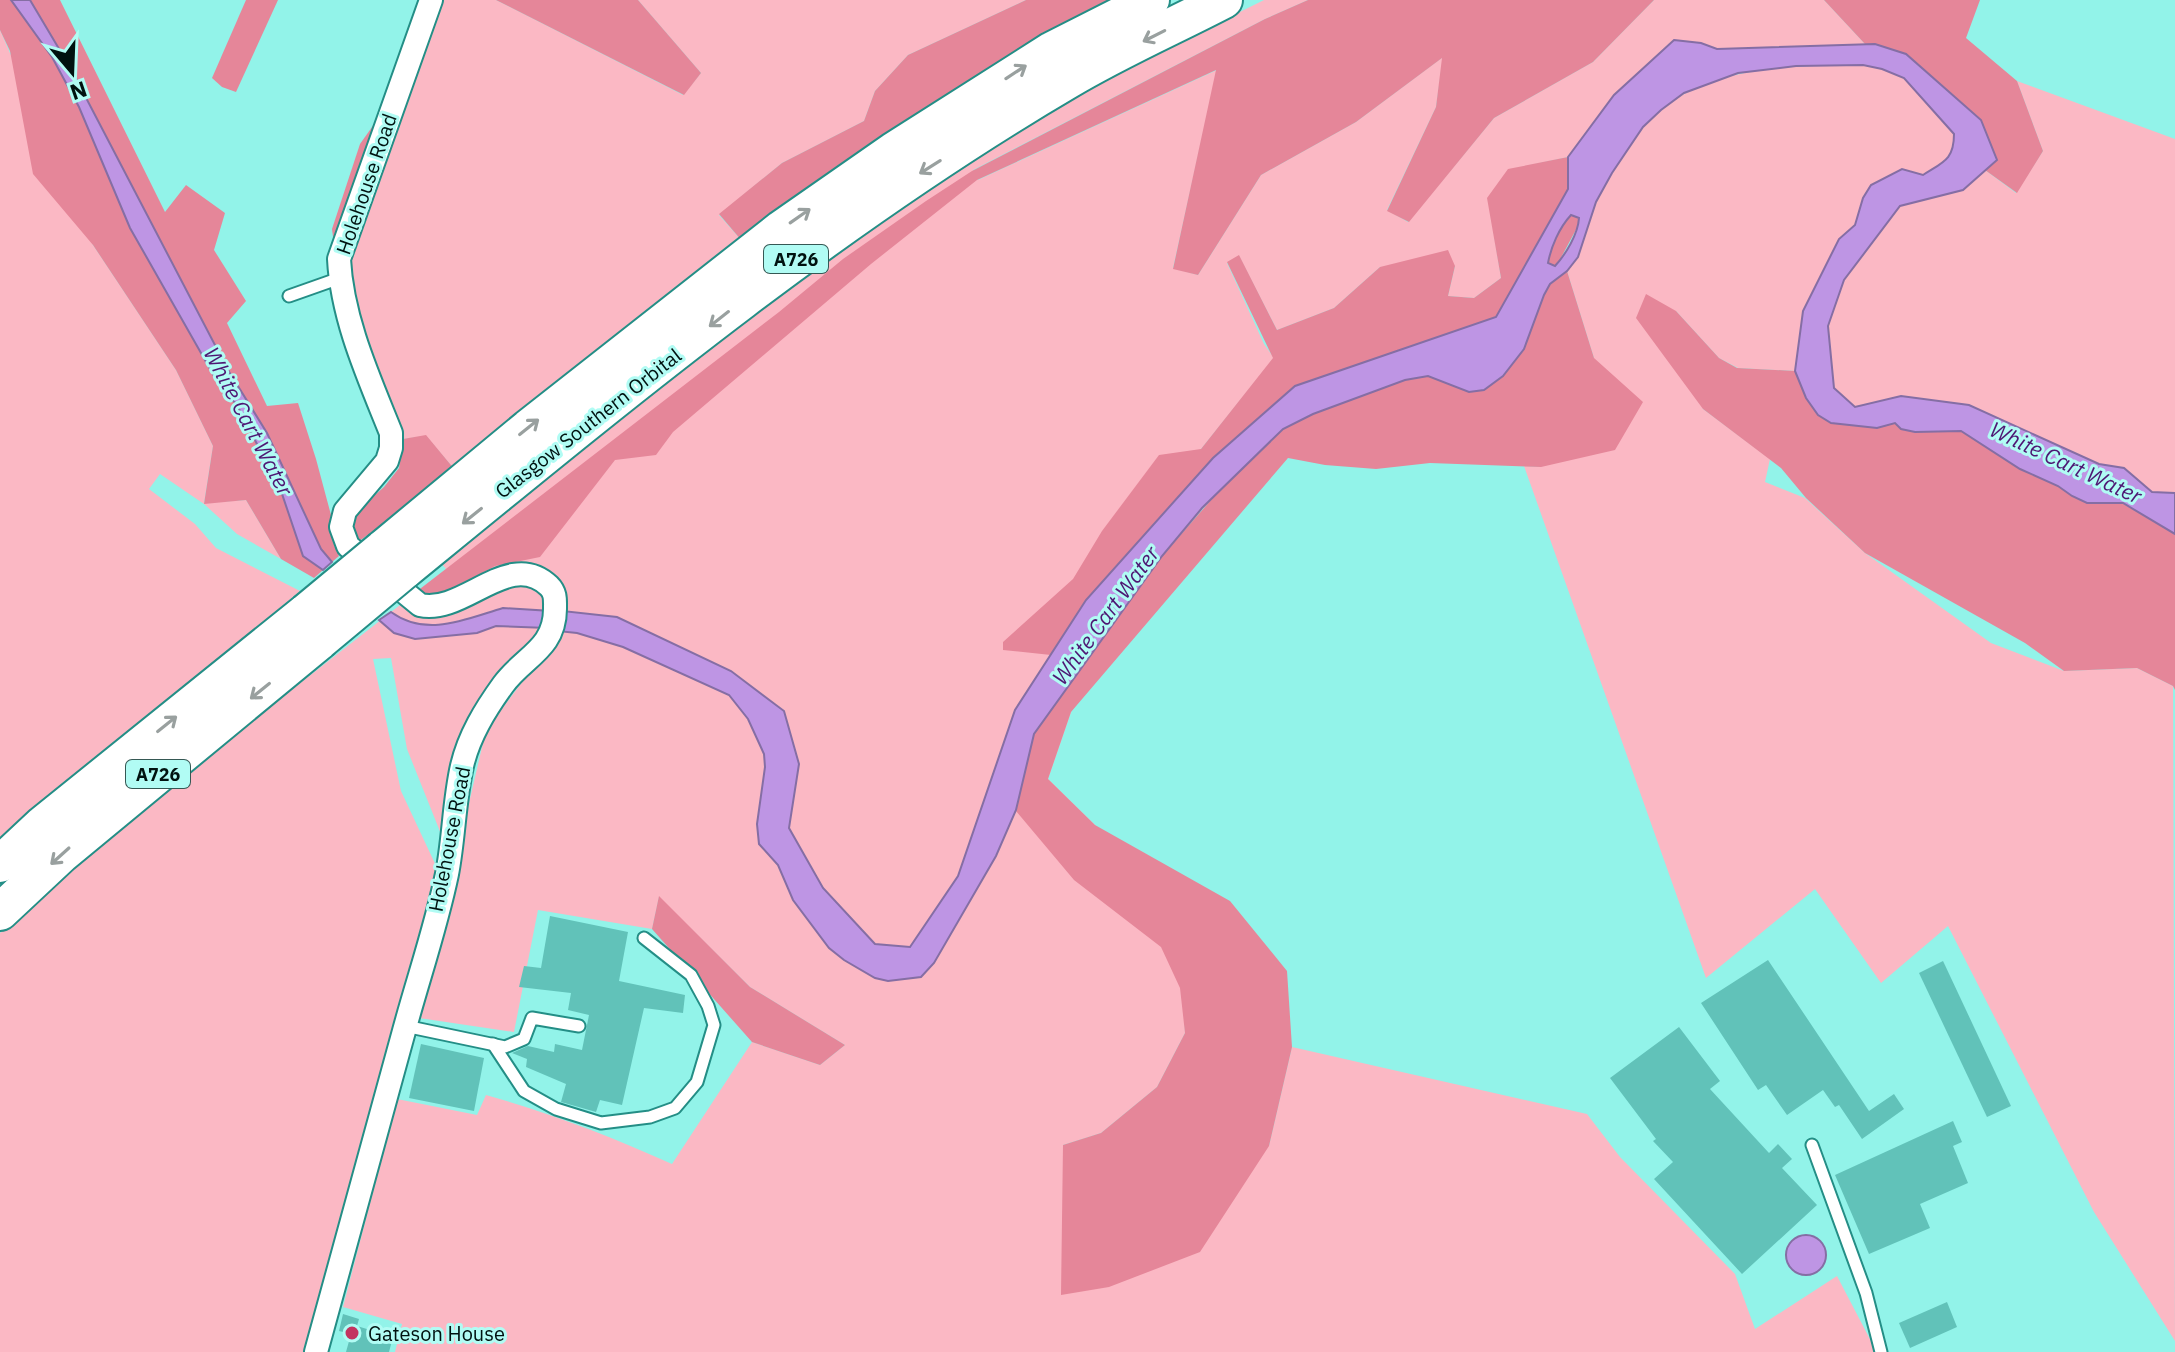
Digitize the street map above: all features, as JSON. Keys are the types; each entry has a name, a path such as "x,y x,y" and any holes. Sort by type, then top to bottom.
{"highway":[{"name":"Glasgow Southern Orbital","path":"0,912 313,626 393,560 528,428 781,229 893,151 1052,50 1151,0"},
{"name":"Glasgow Southern Orbital","path":"393,560 555,448 796,258 918,175 1069,80 1224,0"},
{"name":"Glasgow Southern Orbital","path":"0,864 43,824 313,626"}],"street":[{"name":"Holehouse Road","path":"316,1352 447,873 462,766 469,744 476,726 505,682 545,645 555,621 555,595 549,586 527,575 495,579 449,604 432,608 420,605 348,546 341,527 341,518 356,496 387,461 391,433 350,323 339,259 431,0"}],"lane":[{"path":"289,296 340,278"},
{"path":"493,1044 524,1091 556,1109 601,1123 650,1117 675,1108 697,1082 714,1025 708,1006 691,975 644,938"},
{"path":"405,1026 505,1047 524,1039 532,1018 579,1026"},
{"path":"1812,1145 1866,1293 1881,1352"}],"shaded area":[{"path":"0,0 11,0 52,57 79,107 130,228 226,397 236,402 281,491 303,556 323,570 314,578 281,559 246,500 204,504 213,446 176,370 93,245 33,174 10,51 0,30"},
{"path":"30,0 60,0 165,212 186,185 225,213 214,250 246,301 227,323 267,406 298,403 331,515 334,545 339,556 332,562 321,549 267,433 228,370 71,69"},
{"path":"246,0 278,0 236,92 222,87 212,78"},
{"path":"438,0 496,0 683,95 701,73 638,0 1026,0 908,55 875,91 864,121 782,163 719,215 742,241 455,470 426,436 403,439 347,287 347,263"},
{"path":"496,0 638,0 701,73 684,95"},
{"path":"1026,0 1112,0 742,241 719,214 782,163 864,121 875,91 908,55"},
{"path":"1264,0 1308,0 1265,19 973,170 978,180 1217,70 1173,268 1198,275 1261,175 1356,122 1443,57 1436,107 1387,210 1408,222 1494,118 1593,62 1654,0 1824,0 1865,44 1717,49 1701,43 1614,95 1568,157 1508,170 1488,198 1501,278 1474,298 1448,296 1455,266 1380,267 1334,308 1277,330 1239,256 1227,263 1264,344 1274,358 1201,449 1071,712 1048,779 1095,825 1181,933 1185,1033 1157,1087 1101,1133 1063,1145 1269,1146 1292,1047 1587,1114 1620,1157 1735,1274 1755,1329 1837,1276 1874,1352 395,1352 402,1324 343,1307 397,1099 477,1115 486,1095 580,1126 672,1164 752,1042 820,1065 845,1045 750,987 659,897 652,929 538,910 514,1032 419,1018 486,730 553,641 531,644 500,669 462,737 441,834 407,749 391,658 373,659 401,791 438,870 371,1131 307,1352 0,1352 0,933 179,778 446,569 441,563 727,332 907,196 1089,87"},
{"path":"1308,0 1654,0 1593,62 1494,118 1409,222 1387,211 1436,107 1442,58 1356,122 1261,175 1198,275 1173,269 1216,70 977,180 871,264 673,432 656,455 615,460 540,557 495,566 436,599 416,592 779,312 843,259 926,201 972,171 1265,19"},
{"path":"1824,0 1980,0 1966,38 2017,81 2043,151 2017,193 1985,170 1997,160 1875,44 1865,44"},
{"path":"0,30 93,245 176,370 213,446 204,503 246,500 281,559 237,534 204,504 160,474 149,489 195,524 216,548 300,591 0,844"},
{"path":"1863,65 1904,78 1954,133 1952,149 1942,163 1923,175 1902,170 1863,198 1855,225 1839,239 1803,311 1795,371 1738,368 1719,358 1676,311 1703,409 1770,459 1765,482 1805,498 1865,553 1991,643 2064,671 2137,668 2173,686 2175,1341 2094,1212 1948,926 1881,983 1815,889 1706,978 1524,466 1541,467 1594,358 1567,271 1578,253 1598,198 1644,126 1666,106 1691,90 1717,80 1775,68"},
{"path":"2017,81 2175,139 2175,493 2152,492 2124,468 2100,464 1901,396 1855,407 1834,388 1828,326 1844,280 1900,205 1963,190 1985,170 2016,193 2043,151"},
{"path":"377,120 334,244 332,229 360,144"},
{"path":"1568,157 1568,189 1496,317 1295,386 1213,458 1086,600 1051,655 1003,650 1003,642 1073,579 1102,531 1159,455 1201,449 1273,358 1227,262 1239,255 1277,330 1334,308 1380,267 1448,250 1455,266 1448,296 1474,298 1501,278 1487,198 1508,169"},
{"path":"1571,215 1579,217 1578,226 1556,267 1547,263 1559,231"},
{"path":"1567,271 1594,358 1643,402 1615,450 1541,467 1430,463 1376,469 1288,458 1071,712 1048,779 1095,825 1230,901 1287,971 1292,1047 1269,1146 1200,1252 1109,1287 1061,1295 1063,1145 1101,1133 1157,1087 1185,1033 1180,988 1161,947 1074,880 1016,811 1034,734 1162,556 1225,484 1283,429 1313,414 1405,380 1428,376 1469,392 1484,390 1503,376 1524,349 1550,284"},
{"path":"1646,294 1676,311 1719,358 1737,368 1795,371 1806,398 1818,415 1877,428 1895,423 1915,432 1961,431 2020,469 2058,486 2072,496 2087,503 2122,503 2175,534 2175,690 2173,686 2137,668 2064,671 2025,643 1865,553 1806,498 1781,468 1703,409 1636,318"},
{"path":"426,435 455,470 354,545 351,525 357,511 384,487 399,468 403,439"},
{"path":"659,896 750,987 845,1045 820,1065 752,1042 652,929"}],"water":[{"name":"White Cart Water","path":"11,0 30,0 71,69 228,370 267,433 321,549 332,562 323,570 303,556 281,491 236,403 226,397 130,228 79,107 52,57"},
{"name":"White Cart Water","path":"1674,40 1701,43 1717,49 1875,44 1906,54 1981,120 1997,160 1963,190 1900,206 1844,280 1828,326 1834,388 1855,407 1901,396 1969,405 2099,464 2124,468 2152,492 2175,493 2175,534 2123,503 2087,503 2072,496 2058,486 2020,469 1961,431 1915,432 1901,429 1895,423 1877,428 1831,423 1818,415 1806,398 1795,371 1803,311 1839,239 1855,225 1863,198 1871,185 1902,169 1923,175 1949,155 1954,134 1904,78 1863,65 1796,66 1738,73 1684,93 1643,127 1596,202 1578,257 1567,271 1550,284 1524,349 1503,376 1484,390 1469,392 1428,376 1405,380 1313,414 1283,429 1202,508 1162,556 1034,734 1016,810 996,856 934,963 921,977 888,981 875,978 844,960 829,948 793,900 778,865 759,844 757,824 764,754 748,719 729,695 623,647 577,633 557,631 563,611 617,617 731,671 784,711 799,764 789,828 823,888 875,944 910,947 958,876 1015,710 1086,600 1213,458 1295,386 1496,317 1568,189 1568,157 1614,95","holes":["1571,215 1579,218 1574,237 1563,256 1555,266 1548,263 1553,244 1563,226"]},
{"path":"503,608 551,611 547,628 496,626 477,633 415,639 394,633 379,620 391,612 418,624 447,624"},
{"path":"1806,1235 1820,1241 1826,1255 1820,1269 1806,1275 1792,1269 1786,1255 1792,1241"}],"building":[{"path":"550,916 628,932 619,981 685,995 683,1013 644,1008 622,1105 600,1100 596,1112 561,1102 566,1084 526,1067 527,1059 512,1053 528,1046 554,1052 555,1044 582,1050 589,1015 568,1010 571,993 519,987 524,966 541,968"},
{"path":"1768,960 1869,1111 1894,1094 1904,1109 1862,1139 1839,1105 1835,1107 1823,1090 1787,1115 1766,1085 1758,1090 1701,1003"},
{"path":"1943,961 2011,1106 1987,1117 1919,973"},
{"path":"1679,1027 1720,1081 1710,1089 1769,1153 1778,1144 1792,1159 1782,1168 1817,1205 1742,1274 1654,1179 1673,1162 1653,1141 1656,1139 1610,1078"},
{"path":"421,1044 484,1058 474,1111 409,1098"},
{"path":"1953,1121 1962,1142 1953,1146 1968,1183 1920,1204 1930,1228 1869,1254 1835,1175"},
{"path":"1947,1302 1957,1327 1910,1348 1899,1323"},
{"name":"Gateson House","path":"343,1314 359,1319 357,1326 393,1337 389,1352 346,1352 351,1334 339,1331"}],"place":[{"name":"Gateson House","path":"352,1333"}]}
